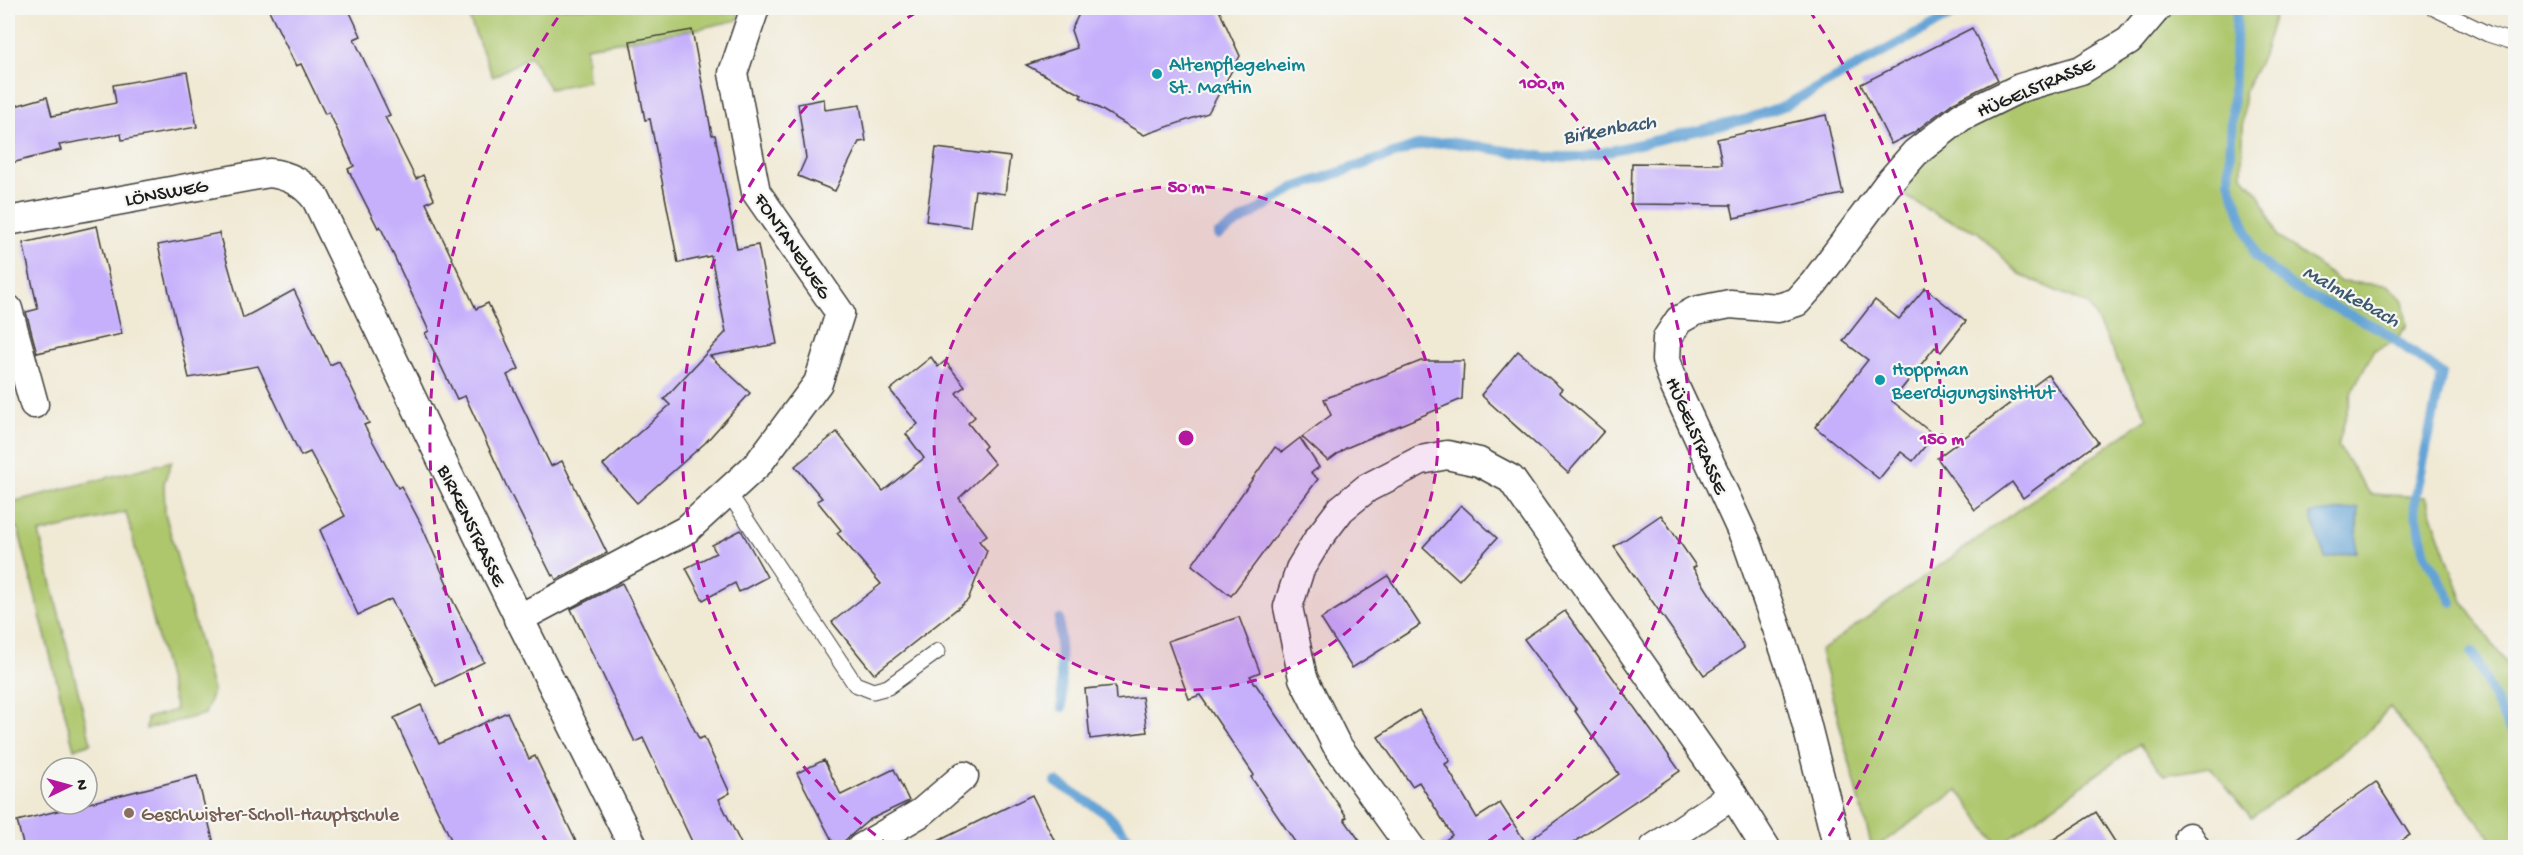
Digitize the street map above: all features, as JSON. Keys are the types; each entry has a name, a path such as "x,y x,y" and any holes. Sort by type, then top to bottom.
{"street":[{"name":"FONTANEWEG","path":"518,619 686,530 758,464 818,383 840,313 756,192 733,73 755,8"},
{"name":"HÜGELSTRASSE","path":"1838,848 1796,683 1748,545 1675,387 1666,360 1667,338 1679,320 1695,311 1730,304 1778,308 1797,302 1814,283 1887,185 1915,153 1961,117 2020,88 2081,70 2128,41 2157,8"},
{"name":"LÖNSWEG","path":"8,218 269,173 296,179 316,199"},
{"name":"BIRKENSTRASSE","path":"316,199 518,619 634,848"},
{"path":"8,309 34,404"},
{"path":"1411,848 1331,734 1303,678 1288,607 1300,569 1318,539 1341,509 1367,489 1398,471 1422,460 1448,455 1479,462 1511,479 1733,795 1766,848"},
{"path":"861,848 922,812 964,776"},
{"path":"1654,848 1733,795"}],"lane":[{"path":"2434,8 2488,34 2516,43"},
{"path":"728,492 855,684 873,691 888,687 938,651"}],"green space":[{"path":"465,8 738,8 738,20 692,30 586,47 588,81 550,89 530,56 493,77"},
{"path":"2157,8 2277,8 2263,55 2244,93 2242,175 2260,195 2278,237 2341,282 2388,285 2403,300 2407,325 2395,342 2374,350 2352,391 2338,446 2370,494 2426,497 2463,602 2515,676 2515,847 2498,847 2390,707 2363,737 2251,818 2210,767 2164,775 2139,744 1998,846 1958,790 1876,847 1872,847 1820,651 2147,418 2089,305 2020,275 1978,232 1939,216 1887,185 1915,153 2081,70"},
{"path":"172,461 164,483 165,513 213,691 205,714 146,729 147,718 176,710 126,512 39,533 91,743 74,749 18,528 8,530 8,503"}],"water":[{"path":"2359,508 2356,552 2325,558 2310,514"}],"building":[{"path":"268,8 348,8 361,36 354,39 390,115 385,117 416,179 423,175 434,199 426,203 476,309 488,303 519,369 507,375 551,466 562,461 607,553 556,580 554,575 552,576 465,396 457,399 425,333 429,331 380,226 378,228 348,169 354,166 329,112 325,114 301,64 296,66"},
{"name":"Altenpflegeheim St. Martin","path":"1082,8 1218,8 1240,56 1208,113 1144,135 1080,97 1082,95 1026,65 1077,48 1071,30"},
{"path":"1972,28 1998,80 1954,102 1913,133 1891,144 1861,84"},
{"path":"692,30 737,249 758,245 777,344 710,356 750,393 705,443 637,503 603,465 670,405 664,399 726,332 711,256 678,263 650,119 645,120 630,41"},
{"path":"187,72 197,127 122,140 121,134 59,145 61,150 8,164 8,108 47,97 52,116 116,103 113,85"},
{"path":"824,99 825,110 860,105 866,141 859,142 835,191 798,176 806,158 798,104"},
{"path":"1826,115 1843,194 1734,218 1731,205 1631,204 1632,163 1722,164 1717,139"},
{"path":"936,148 1010,157 1005,194 975,190 970,227 926,221"},
{"path":"97,226 122,334 37,353 26,312 38,309 23,243"},
{"path":"219,233 243,318 294,290 330,365 339,361 369,423 364,425 398,488 401,486 421,524 448,586 446,587 484,662 436,686 391,599 358,615 320,530 345,516 310,452 301,456 258,366 189,378 158,245"},
{"name":"Hoppman Beerdigungsinstitut","path":"1925,288 1966,321 1941,352 1935,347 1892,401 1934,435 1913,461 1901,452 1879,479 1815,427 1868,360 1843,341 1875,300 1899,319"},
{"path":"1518,351 1562,389 1559,392 1604,431 1568,473 1481,395"},
{"path":"931,357 938,367 945,361 965,386 956,393 975,417 968,423 986,446 983,449 995,464 959,498 987,535 979,541 987,551 968,600 874,674 832,622 881,584 837,533 841,530 817,501 822,498 795,466 837,432 883,491 924,458 906,434 918,424 890,390"},
{"path":"1421,361 1464,361 1462,399 1346,448 1328,461 1302,437 1331,415 1324,399"},
{"path":"2048,375 2098,442 2023,498 2012,482 1975,510 1937,458"},
{"path":"1300,438 1319,467 1311,473 1318,479 1231,596 1192,565 1275,447 1282,452"},
{"path":"1461,505 1497,538 1459,580 1423,547"},
{"path":"1661,515 1696,566 1693,568 1744,648 1704,675 1614,547"},
{"path":"741,530 767,577 739,592 735,583 703,600 686,568 716,553 712,545"},
{"path":"1388,576 1420,625 1352,668 1321,619"},
{"path":"622,583 699,739 704,737 730,793 719,799 743,848 695,848 643,738 635,742 571,609"},
{"path":"1565,611 1680,771 1565,848 1435,848 1452,835 1419,782 1412,786 1378,737 1419,710 1450,761 1445,764 1477,818 1500,803 1526,843 1619,774 1575,711 1577,710 1524,639"},
{"path":"1239,617 1260,672 1250,676 1347,817 1344,819 1365,848 1299,848 1251,777 1254,775 1200,695 1189,699 1168,641"},
{"path":"1115,686 1116,700 1142,697 1147,732 1090,739 1085,689"},
{"path":"421,705 439,744 507,712 529,759 535,756 579,848 455,848 394,718"},
{"path":"824,760 841,795 894,769 909,801 869,820 836,848 797,773"},
{"name":"Geschwister-Scholl-Hauptschule","path":"197,776 215,848 24,848 17,821 39,816 99,816 99,800"},
{"path":"2376,782 2410,835 2390,848 2283,848"},
{"path":"1032,795 1058,848 924,848"},
{"path":"2096,812 2119,848 2040,848"}],"waterway":[{"name":"Birkenbach","path":"1218,235 1294,188 1420,145 1448,142 1545,157 1583,157 1748,119 1786,105 1964,8"},
{"name":"Malmkebach","path":"2237,8 2229,181 2256,257 2295,289 2380,329 2442,374 2414,505 2425,554 2452,602"},
{"name":"Birkenbach","path":"1059,619 1062,707"},
{"name":"Malmkebach","path":"2472,652 2508,727 2516,735"},
{"name":"Birkenbach","path":"1056,782 1107,814 1138,848"}],"place":[{"name":"Altenpflegeheim St. Martin","path":"1157,74"},
{"name":"Hoppman Beerdigungsinstitut","path":"1880,380"},
{"name":"Geschwister-Scholl-Hauptschule","path":"129,813"}]}
